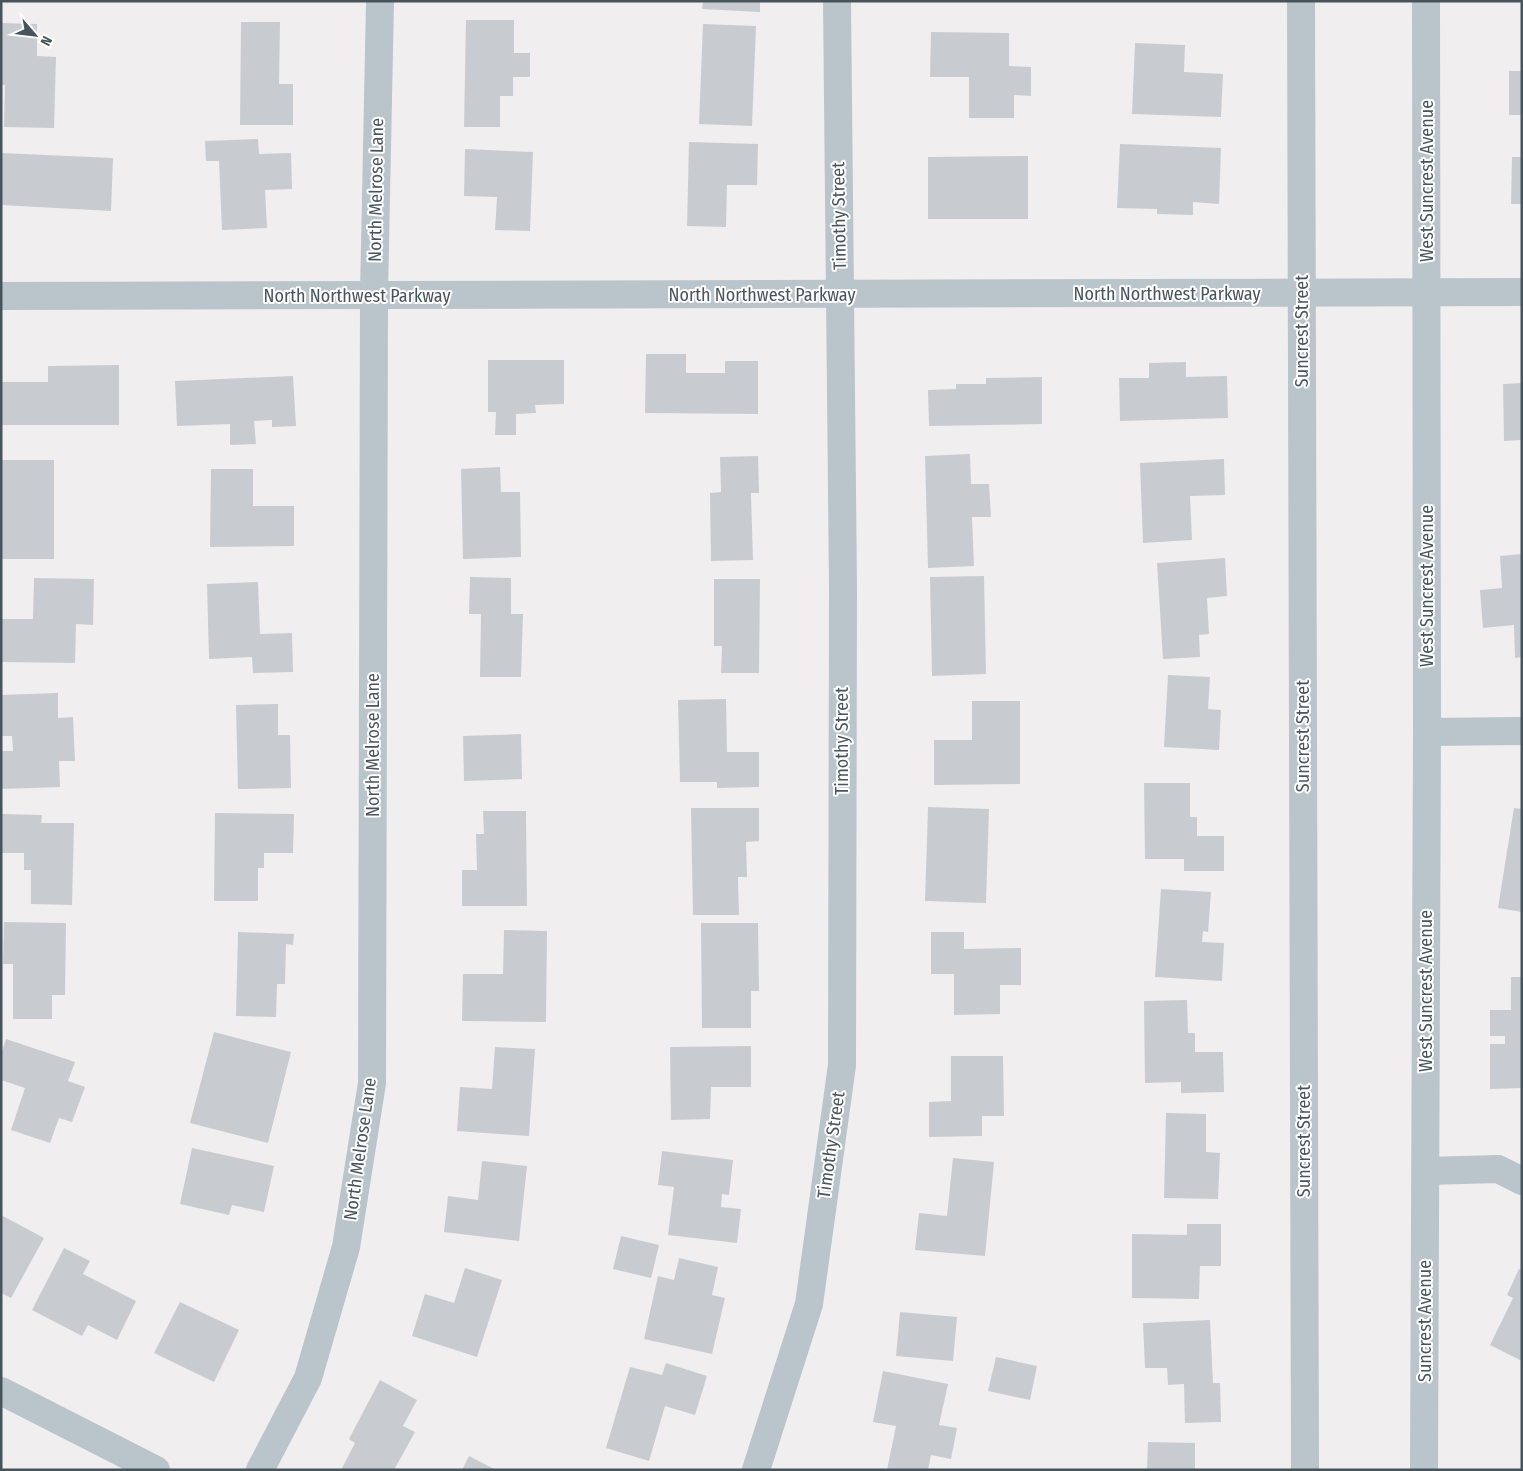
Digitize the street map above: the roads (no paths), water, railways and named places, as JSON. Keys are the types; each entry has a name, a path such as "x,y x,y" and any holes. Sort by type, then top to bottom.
{"street":[{"name":"North Melrose Lane","path":"260,1470 308,1378 341,1266 346,1247 372,1083 374,295 380,1"},
{"name":"Timothy Street","path":"756,1470 810,1304 842,1065 843,579 837,1"},
{"name":"Suncrest Street","path":"1301,1 1305,1470"},
{"name":"West Suncrest Avenue","path":"1426,1 1426,1171"},
{"name":"North Northwest Parkway","path":"1,296 1522,292"},
{"path":"1427,732 1522,731"},
{"path":"1426,1171 1498,1170 1522,1180"},
{"name":"Suncrest Avenue","path":"1424,1470 1426,1171"},
{"path":"1,1391 156,1470"}]}
